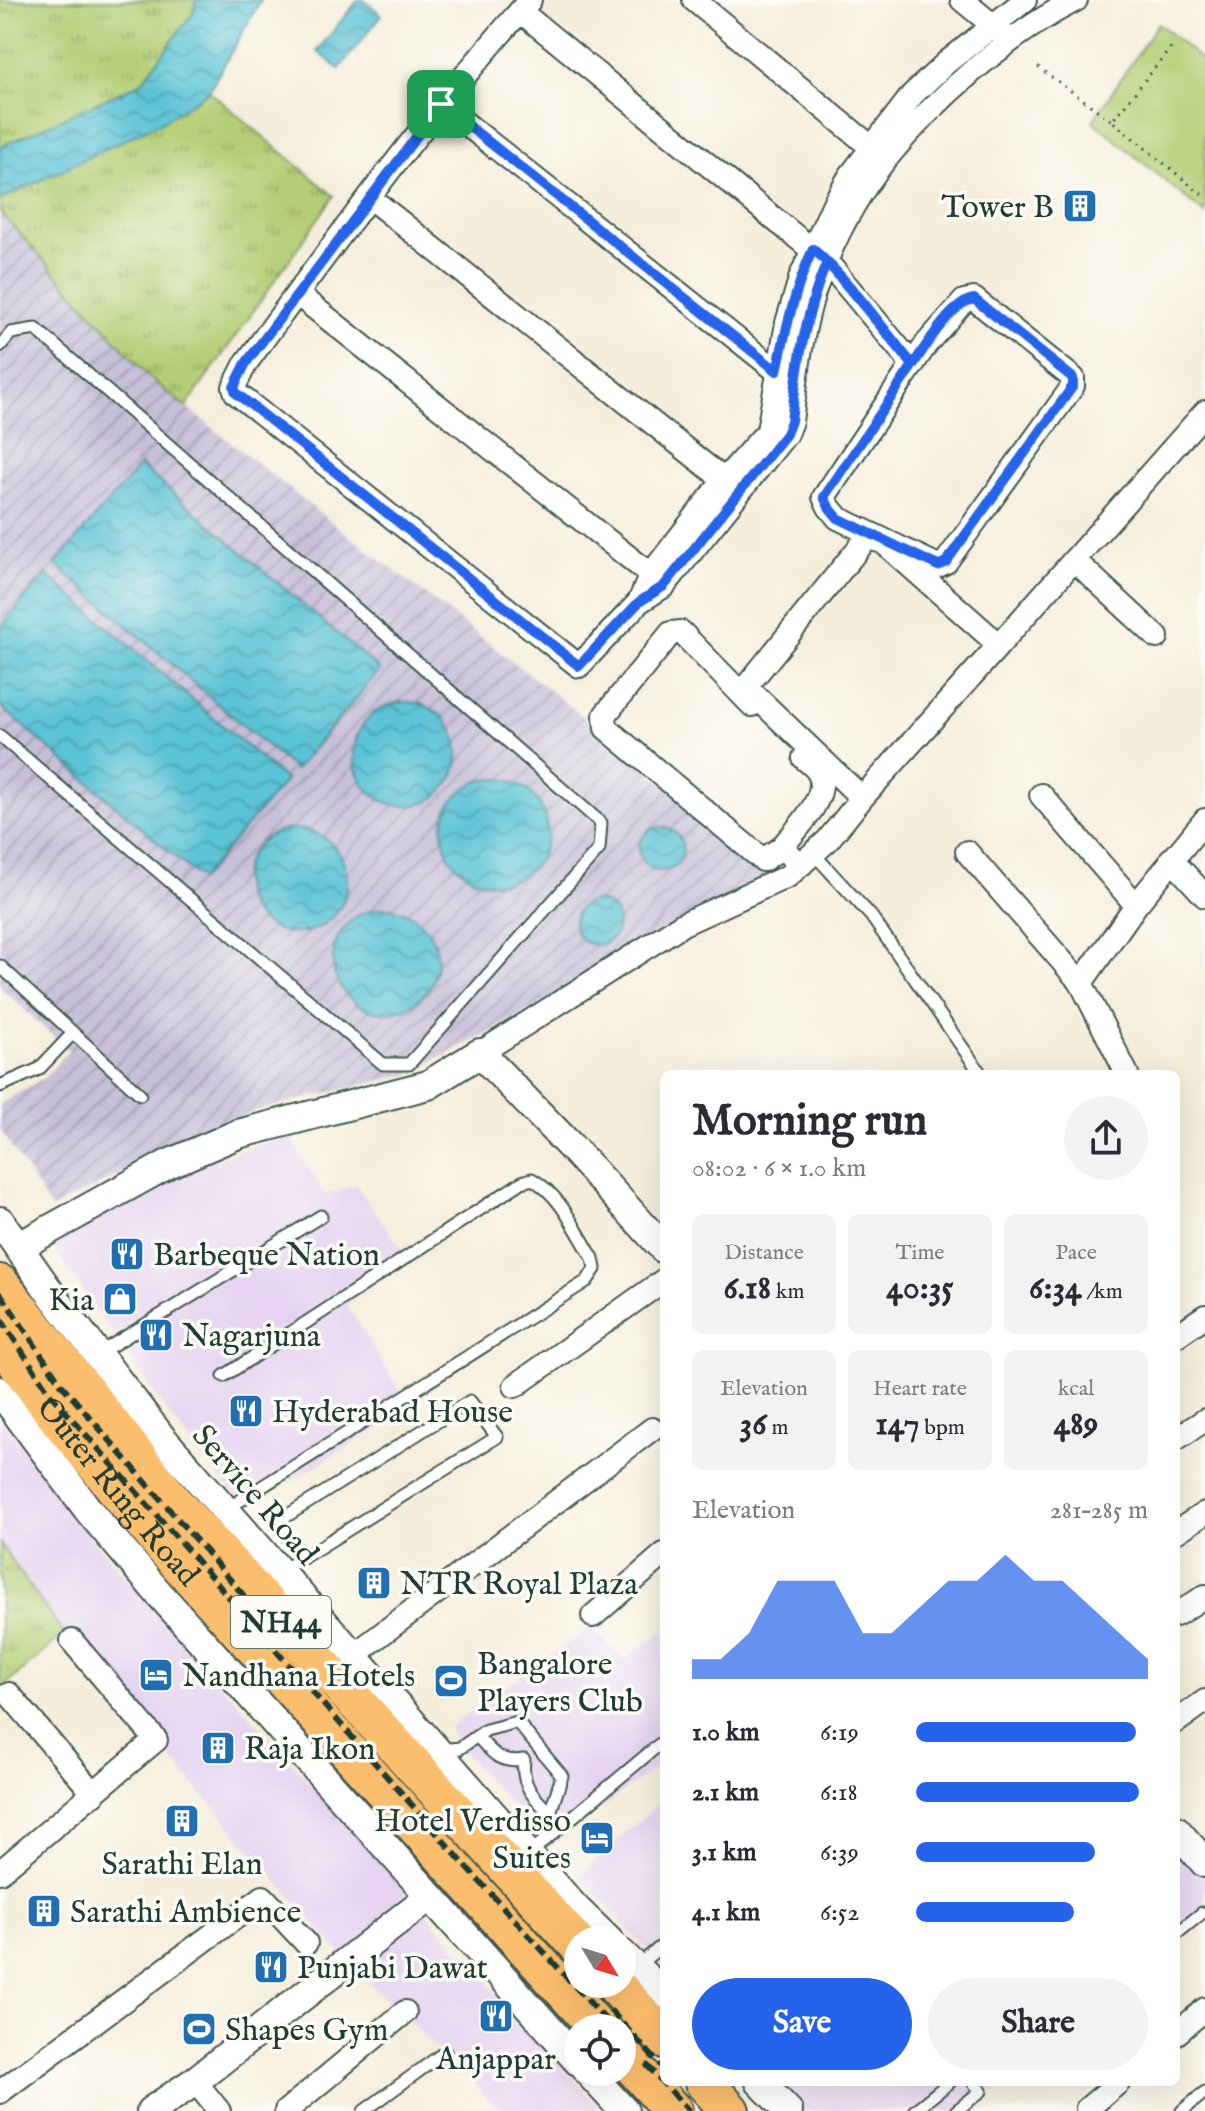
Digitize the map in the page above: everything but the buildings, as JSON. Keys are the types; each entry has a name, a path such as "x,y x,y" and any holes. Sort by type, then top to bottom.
{"highway":[{"name":"Outer Ring Road","path":"0,1284 171,1500 564,1930"},
{"name":"Outer Ring Road","path":"0,1340 58,1418 164,1547 585,2014"},
{"path":"641,1976 660,2028"},
{"path":"636,2070 673,2111"},
{"path":"708,2086 730,2111"}],"street":[{"path":"694,0 871,147"},
{"path":"962,0 1011,40"},
{"path":"732,486 777,447 791,421 803,333 834,203 871,147 913,94 991,25 1025,0"},
{"path":"913,365 820,255 525,5 441,104 369,197 246,363 234,387 236,393 579,666 657,580 732,486 768,431 777,371 801,276 820,255 885,160 955,88 1011,40 1029,25 1076,0"},
{"path":"441,104 777,371"},
{"path":"369,197 732,486"},
{"path":"297,294 657,580"},
{"path":"974,299 1073,378 1073,386 1065,400 946,562 938,566 838,518 824,497 913,365 957,308 964,301 974,299"},
{"path":"18,1247 168,1164 238,1134 428,1085 683,924 788,876 827,841 1205,412"},
{"path":"862,798 746,687 867,538 883,542 999,645"},
{"path":"1074,560 1157,637"},
{"path":"681,632 818,772 821,783 818,801 781,848 763,860 606,728 605,715 671,633 681,632"},
{"path":"1041,795 1136,905"},
{"path":"1081,983 1136,905 1205,820"},
{"path":"781,848 807,859"},
{"path":"967,852 1081,983 1125,1070"},
{"path":"1171,859 1205,896"},
{"path":"480,1053 660,1245"},
{"name":"Service Road","path":"0,1221 161,1437 225,1510 291,1565 354,1655 438,1750 528,1844 575,1908 594,1926"},
{"path":"515,1386 660,1283"},
{"path":"1180,1333 1205,1316"},
{"path":"0,1391 89,1511 222,1665 564,2045"},
{"path":"1180,1436 1205,1420"},
{"path":"354,1655 652,1429"},
{"path":"1180,1529 1205,1513"},
{"path":"593,1616 660,1557"},
{"path":"1180,1612 1205,1596"},
{"path":"0,1872 156,1740 72,1641"},
{"path":"9,1694 94,1794"},
{"path":"1180,1719 1205,1701"},
{"path":"1180,1835 1205,1863"},
{"path":"151,2111 195,2081 430,1896"},
{"path":"0,2092 263,1897 306,1943"},
{"path":"1180,2031 1205,2009"},
{"path":"286,2111 405,2012"},
{"path":"195,2081 219,2111"},
{"path":"601,2086 624,2111"},
{"path":"764,2086 788,2111"},
{"path":"1087,2109 1114,2086"}],"lane":[{"path":"0,346 11,333 36,329 601,823 599,849 409,1064 383,1064 0,736"},
{"path":"807,859 871,916 978,1070"},
{"path":"0,966 140,1094"},
{"path":"0,1086 39,1069 73,1033"},
{"path":"224,1376 522,1182 532,1179 554,1195 593,1258 595,1269 587,1281 225,1510"},
{"path":"97,1354 294,1236 321,1216"},
{"path":"470,1401 497,1437 291,1565 277,1522 470,1401"},
{"path":"438,1750 460,1748 486,1730 517,1722 562,1776 550,1813 528,1844"},
{"path":"477,1736 498,1759 511,1762 524,1760 522,1772 529,1793 550,1813"},
{"path":"528,1844 660,1744"},
{"path":"1180,1931 1202,1913"},
{"path":"641,1976 660,1950"},
{"path":"364,2111 445,2052"},
{"path":"914,2111 945,2086"},
{"path":"956,2111 977,2087"},
{"path":"1182,2111 1205,2092"}],"path":[{"path":"1112,121 1171,48"},
{"path":"1038,67 1112,121 1205,197"}],"shaded area":[{"path":"0,212 152,380 597,727 776,879 411,1073 258,1110 177,1145 51,1209 0,1129 0,1104 44,1078 69,1051 0,987"},
{"path":"289,1135 325,1195 356,1185 408,1257 346,1304 411,1409 244,1509 167,1412 50,1243 177,1172"},
{"path":"0,1419 95,1543 564,2068 564,2086 580,2086 602,2111 501,2111 348,1962 64,1634 0,1544"},
{"path":"591,1627 624,1660 660,1634 660,1770 656,1767 550,1847 548,1838 532,1830 460,1748 449,1727"},
{"path":"660,1803 660,1964 636,1938 636,1926 625,1926 578,1875"},
{"path":"1180,1850 1205,1877 1205,1917 1180,1938"},
{"path":"782,2086 1001,2086 971,2111 804,2111"}],"green space":[{"path":"0,0 196,0 193,13 141,83 0,147"},
{"path":"1158,23 1205,63 1205,214 1093,121"},
{"path":"209,91 334,196 186,407 152,380 0,212 0,200 165,120"},
{"path":"0,1544 64,1634 0,1690"}],"water":[{"path":"196,0 261,0 209,91 165,120 0,200 0,147 141,83 193,13"},
{"path":"358,0 364,0 382,15 339,69 317,51"},
{"path":"140,465 380,670 295,770 55,564"},
{"path":"46,574 286,780 201,879 0,706 0,628"},
{"path":"406,702 426,706 443,717 454,734 458,754 454,774 443,791 426,802 406,806 386,802 369,791 358,774 354,754 358,734 369,717 386,706"},
{"path":"495,779 515,783 532,794 543,811 547,831 543,851 532,868 515,879 495,883 475,879 458,868 447,851 443,831 447,811 458,794 475,783"},
{"path":"661,827 677,833 683,849 677,865 661,871 645,865 639,849 645,833"},
{"path":"295,829 315,833 332,844 343,861 347,881 343,901 332,918 315,929 295,933 275,929 258,918 247,901 243,881 247,861 258,844 275,833"},
{"path":"596,901 612,907 618,923 612,939 596,945 580,939 574,923 580,907"},
{"path":"385,908 405,912 422,923 433,940 437,960 433,980 422,997 405,1008 385,1012 365,1008 348,997 337,980 333,960 337,940 348,923 365,912"}],"railway":[{"path":"0,1293 61,1384 271,1627"},
{"path":"0,1318 51,1395 463,1863 600,2014"},
{"path":"610,2010 660,2065"},
{"path":"646,2064 660,2079"},
{"path":"666,2086 689,2111"}],"place":[{"name":"Tower B","path":"1080,206"},
{"name":"Barbeque Nation","path":"127,1254"},
{"name":"Kia","path":"120,1299"},
{"name":"Nagarjuna","path":"156,1335"},
{"name":"Hyderabad House","path":"246,1411"},
{"name":"NTR Royal Plaza","path":"374,1583"},
{"name":"Nandhana Hotels","path":"156,1675"},
{"name":"Bangalore Players Club","path":"451,1681"},
{"name":"Raja Ikon","path":"218,1748"},
{"name":"Sarathi Elan","path":"182,1821"},
{"name":"Hotel Verdisso Suites","path":"597,1838"},
{"name":"Sarathi Ambience","path":"44,1911"},
{"name":"Punjabi Dawat","path":"271,1967"},
{"name":"Anjappar","path":"496,2016"},
{"name":"Shapes Gym","path":"199,2029"}],"route":[{"path":"441,104 246,363 234,387 236,393 579,666 639,602 664,586 786,434 791,421 803,333 816,287 827,262 913,365 824,497 838,518 938,566 946,562 1073,386 1073,378 974,299 964,301 957,308 913,365 870,313 827,262 813,249 787,323 777,371 441,104"}]}
